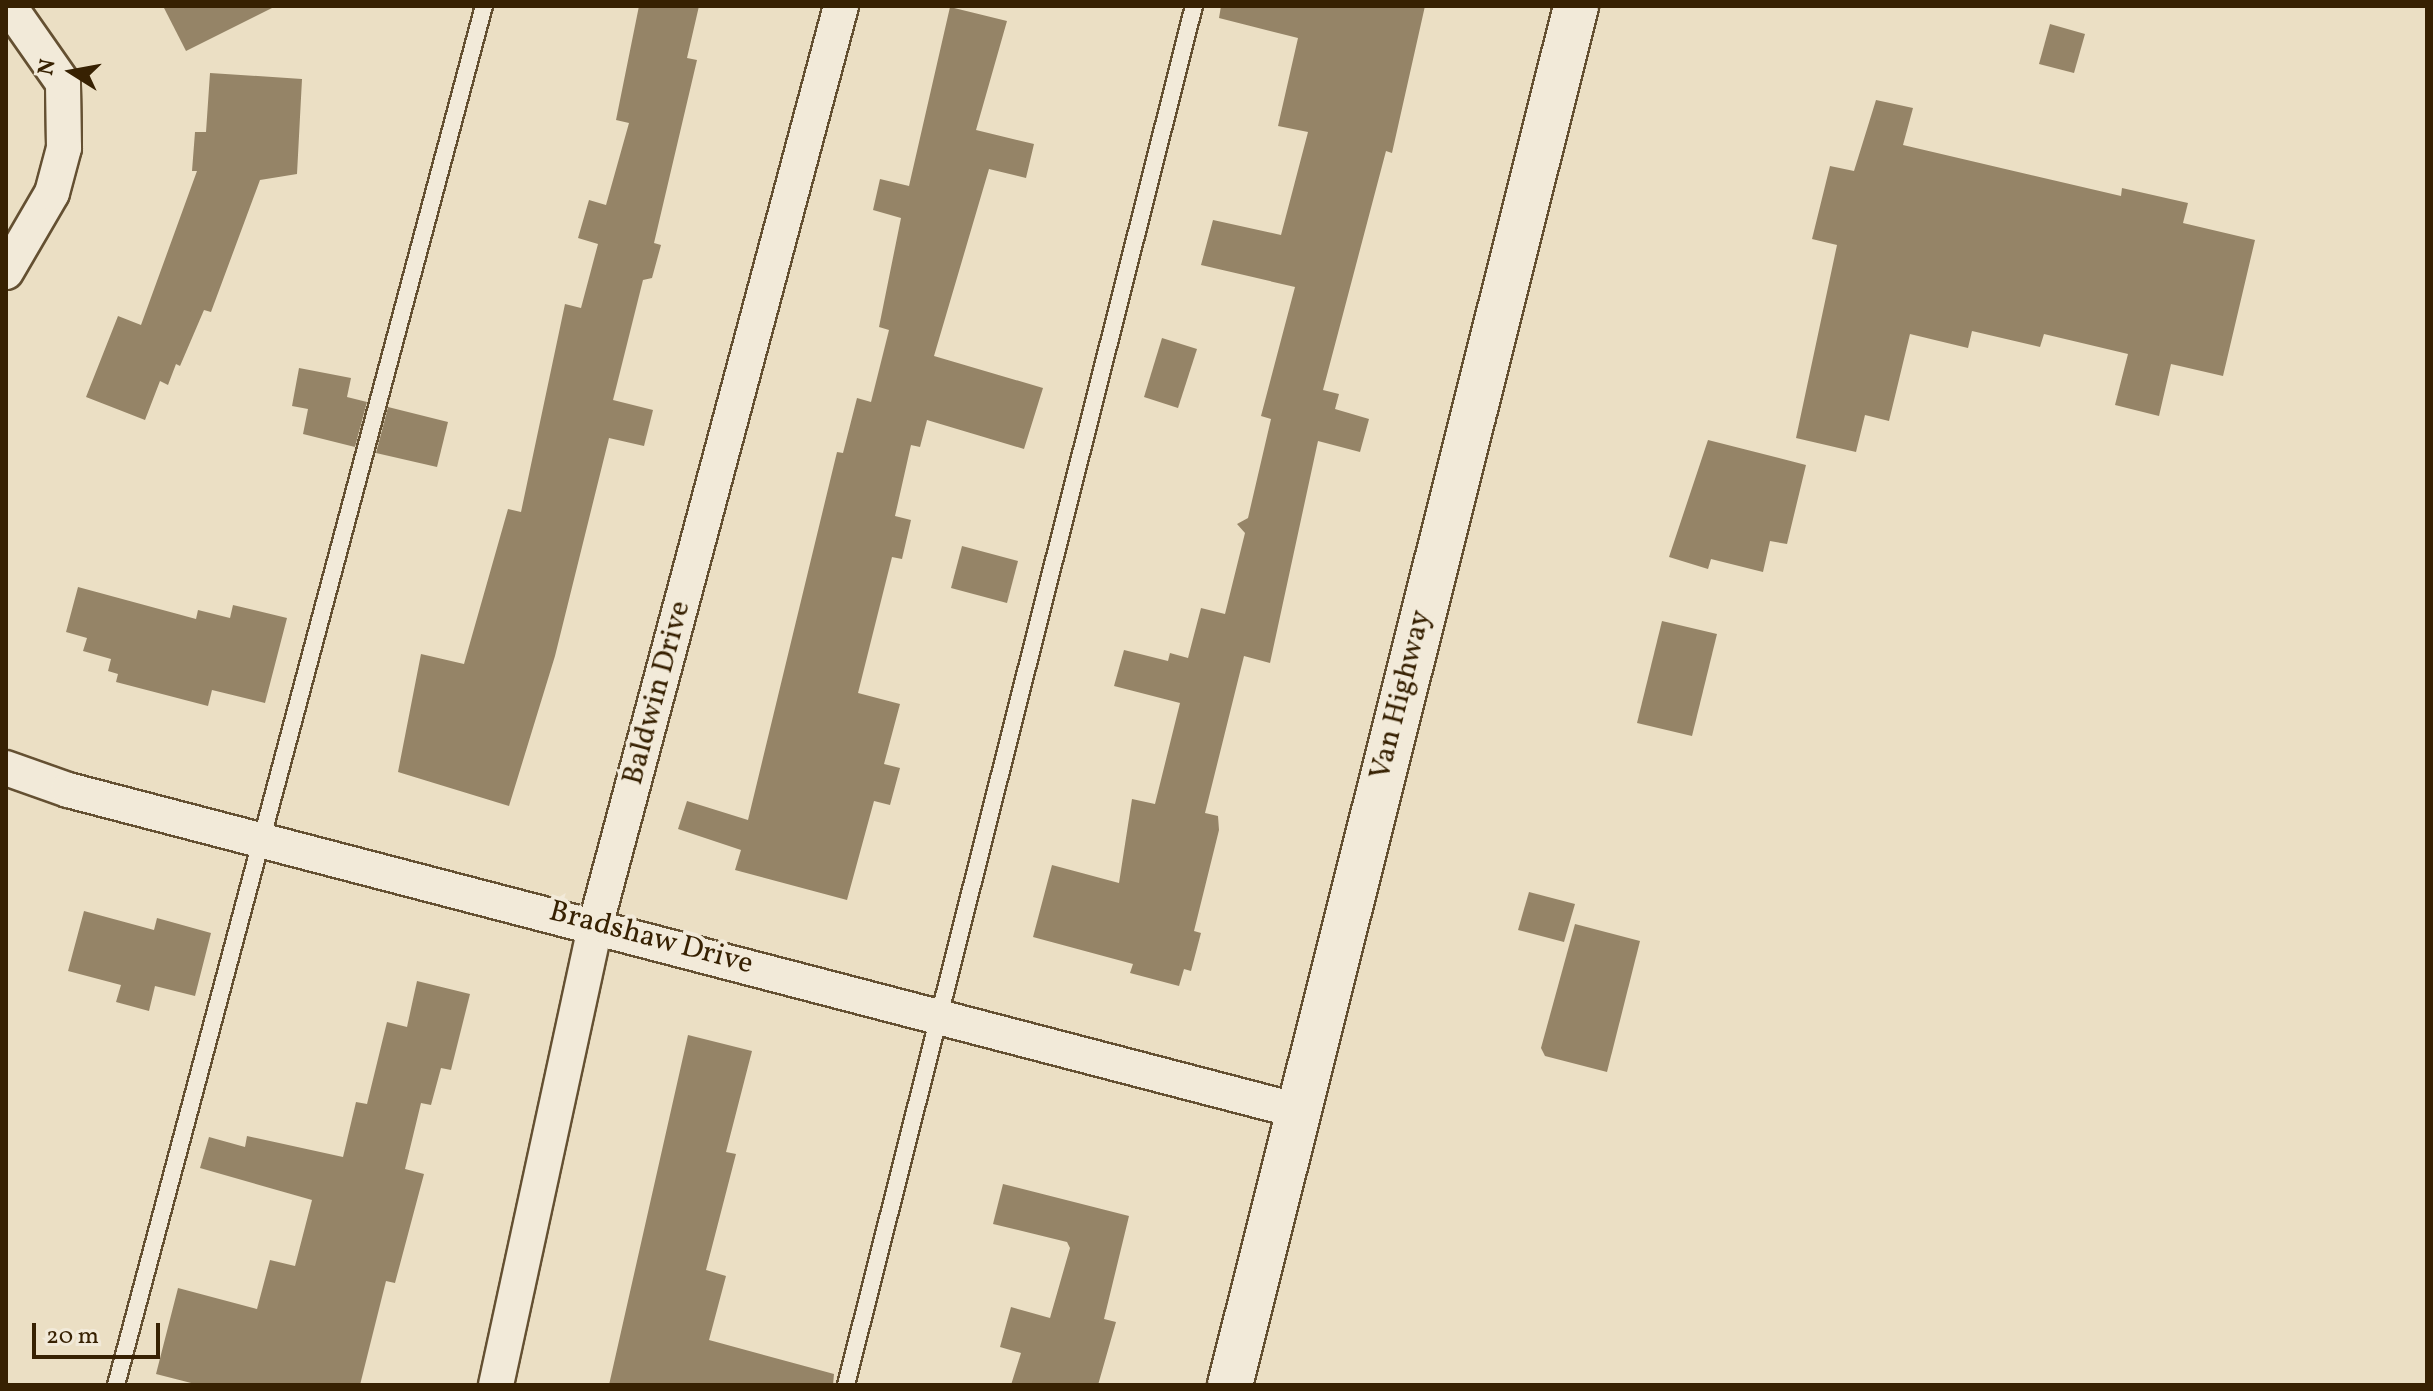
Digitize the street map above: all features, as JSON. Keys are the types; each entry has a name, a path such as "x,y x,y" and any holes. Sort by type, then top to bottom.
{"main road":[{"name":"Van Highway","path":"1230,1385 1295,1110 1576,6"}],"street":[{"path":"6,272 52,193 64,148 63,83 9,6"},
{"name":"Baldwin Drive","path":"496,1385 596,923 841,6"},
{"name":"Bradshaw Drive","path":"6,768 261,839 596,923 1295,1110"}],"lane":[{"path":"116,1385 484,6"},
{"path":"846,1385 1194,6"}],"building":[{"path":"163,6 276,6 186,51"},
{"path":"639,6 699,6 687,58 697,60 654,243 661,245 652,278 643,280 613,400 653,410 644,446 609,438 555,656 509,806 398,772 421,654 464,664 508,509 521,512 565,304 581,308 598,244 578,238 589,200 606,205 629,123 616,120"},
{"path":"1221,6 1425,6 1392,153 1386,151 1323,390 1339,394 1335,409 1369,419 1360,452 1318,441 1270,663 1244,656 1205,813 1218,816 1219,830 1194,931 1201,933 1191,971 1184,969 1179,986 1130,973 1133,964 1033,937 1052,865 1119,883 1132,799 1155,804 1180,703 1114,686 1124,650 1168,661 1170,653 1188,658 1201,608 1225,614 1245,533 1237,524 1248,518 1271,419 1261,416 1295,287 1201,265 1213,220 1281,235 1308,132 1278,126 1298,38 1219,18"},
{"path":"950,7 1007,21 976,130 1034,144 1026,178 989,169 934,356 1043,388 1024,449 927,420 920,447 911,445 895,516 911,520 902,559 892,557 858,693 900,704 884,764 900,768 890,805 874,801 847,900 735,870 741,850 678,829 687,801 748,820 837,452 843,453 857,398 871,402 889,330 879,327 901,218 873,210 880,179 909,186"},
{"path":"2050,24 2085,34 2074,73 2039,64"},
{"path":"210,73 302,79 297,174 260,180 211,312 204,310 180,366 176,364 168,385 160,381 145,420 86,397 118,316 141,325 197,171 192,171 195,132 206,132"},
{"path":"1876,100 1913,108 1903,145 2121,196 2122,188 2188,203 2183,223 2255,240 2223,376 2171,364 2159,416 2115,405 2128,354 2044,334 2040,347 1972,331 1968,348 1910,334 1889,421 1865,415 1856,452 1796,438 1837,245 1812,239 1830,166 1854,171"},
{"path":"1162,338 1197,349 1178,408 1144,397"},
{"path":"299,368 351,378 347,397 367,402 355,447 303,434 308,409 292,406"},
{"path":"388,407 448,422 437,467 376,453"},
{"path":"1708,440 1806,465 1787,544 1770,541 1763,572 1711,559 1708,569 1669,557"},
{"path":"962,546 1018,561 1007,603 951,588"},
{"path":"78,587 196,619 198,610 230,618 233,605 287,618 265,703 212,690 208,706 116,682 118,674 108,671 111,659 83,651 87,638 66,632"},
{"path":"1662,621 1717,634 1692,736 1637,723"},
{"path":"1529,892 1575,904 1564,942 1518,930"},
{"path":"84,911 154,930 157,918 211,933 195,996 155,986 149,1011 116,1002 121,985 68,971"},
{"path":"1575,924 1640,941 1607,1072 1545,1056 1541,1048"},
{"path":"417,981 470,994 451,1070 441,1068 431,1105 421,1103 405,1169 424,1174 395,1283 386,1281 360,1385 199,1385 156,1374 178,1288 257,1309 270,1260 295,1266 312,1200 200,1168 209,1137 245,1147 247,1136 343,1157 356,1102 367,1104 387,1022 407,1027"},
{"path":"688,1035 752,1051 726,1152 736,1154 706,1270 726,1276 709,1340 834,1374 833,1385 609,1385"},
{"path":"1003,1184 1129,1216 1104,1319 1116,1322 1098,1385 1011,1385 1021,1353 1000,1347 1011,1307 1050,1318 1070,1248 1067,1242 993,1224"}]}
